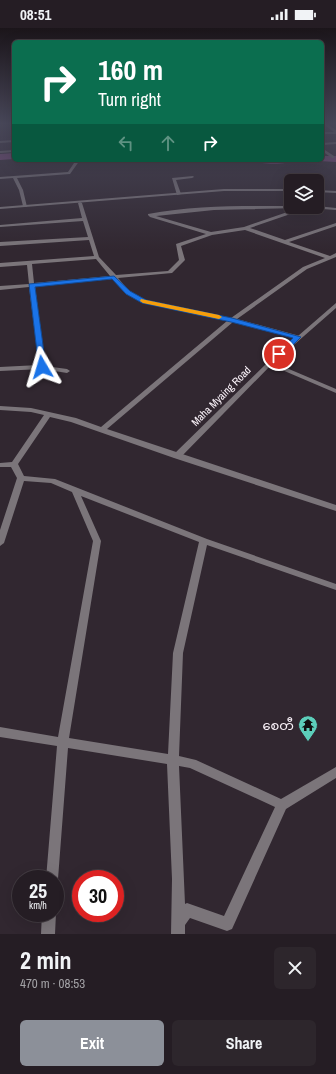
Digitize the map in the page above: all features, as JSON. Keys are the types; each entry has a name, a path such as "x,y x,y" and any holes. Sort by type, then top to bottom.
{"street":[{"path":"0,178 69,173 74,165"},
{"path":"14,177 21,190 25,206"},
{"path":"179,194 173,179 192,177"},
{"path":"0,208 80,203 224,190 284,190"},
{"path":"324,192 336,192"},
{"path":"80,203 97,257 128,293 144,301 232,320 298,337"},
{"path":"211,234 150,215 180,210 236,207 284,207"},
{"path":"324,209 336,210"},
{"path":"0,288 170,272 182,260 178,245 211,234 246,228 287,214"},
{"path":"0,226 85,220"},
{"path":"284,242 336,224"},
{"path":"246,228 334,258"},
{"path":"0,244 91,238"},
{"path":"0,265 97,257"},
{"path":"102,430 232,320 305,268 334,258"},
{"path":"29,263 42,367"},
{"name":"Maha Myaing Road","path":"177,456 270,363 336,305"},
{"path":"270,363 336,391"},
{"path":"0,369 42,367 67,371"},
{"path":"0,408 31,410 102,430 336,508"},
{"path":"14,464 48,414"},
{"path":"0,465 14,464"},
{"path":"0,543 21,478 14,464"},
{"path":"21,478 52,481 204,541 336,587"},
{"path":"53,870 63,744 97,541 75,490"},
{"path":"178,929 178,879 173,759 178,653 204,541"},
{"path":"0,732 63,744 192,763 282,805"},
{"path":"178,929 187,910 227,924 282,805 336,772"},
{"path":"48,934 49,922"}],"slow traffic":[{"path":"143,301 219,317"}],"place":[{"name":"စေတီ","path":"308,742"}],"route":[{"path":"42,367 32,285 114,277 128,293 144,301 232,320 298,337 279,354"}]}
